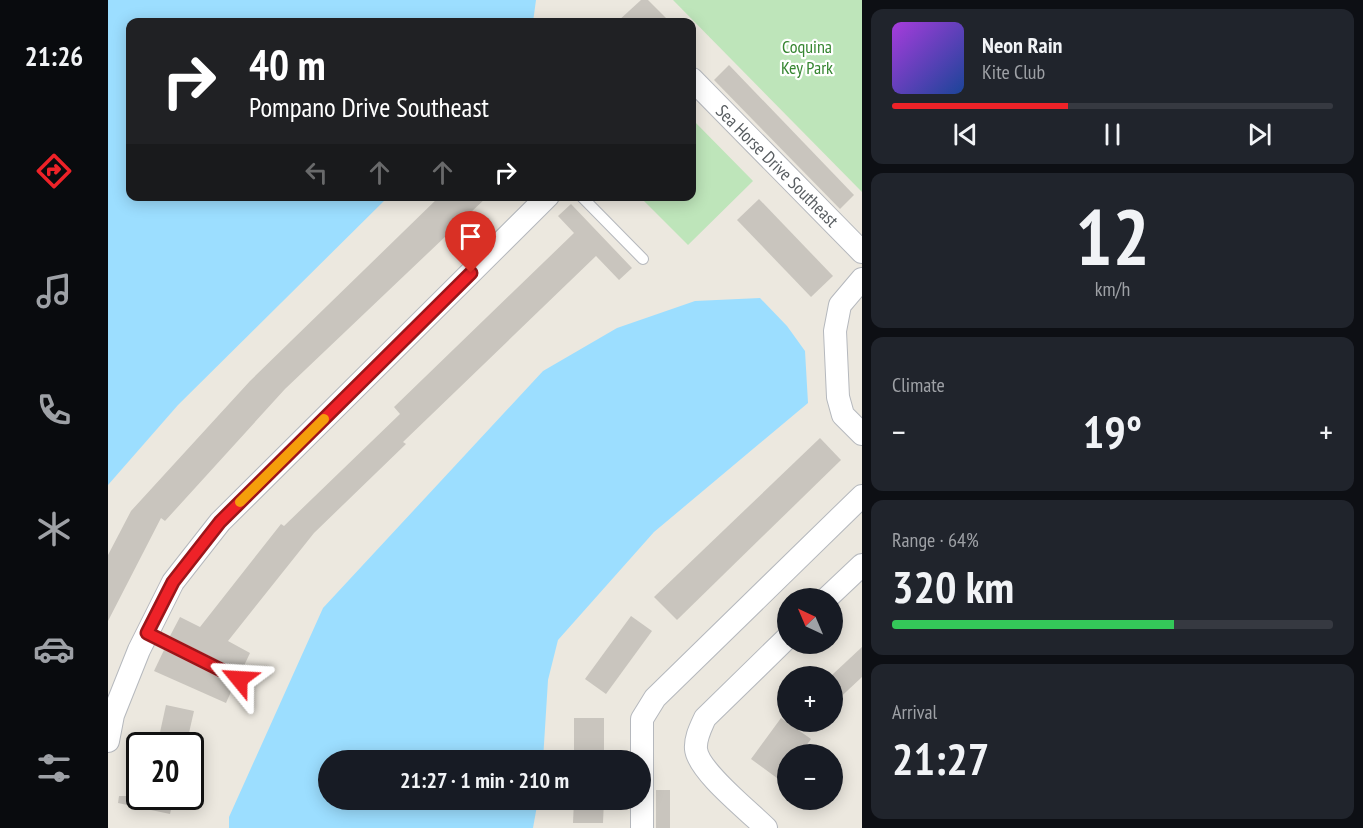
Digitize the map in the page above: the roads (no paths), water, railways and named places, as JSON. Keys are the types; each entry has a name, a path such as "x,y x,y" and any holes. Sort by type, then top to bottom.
{"street":[{"name":"Sea Horse Drive Southeast","path":"696,83 862,252"},
{"path":"108,741 113,716 147,633 173,582 220,522 543,201"},
{"path":"862,279 840,305 835,331 838,398 843,415 862,434"},
{"path":"642,828 642,719 655,698 862,496"},
{"path":"838,588 862,565"},
{"path":"766,828 702,764 696,748 698,734 705,718 777,648"}],"lane":[{"path":"587,201 643,259"},
{"path":"147,633 239,679"}],"water":[{"path":"108,0 536,0 534,18 126,18 126,201 384,201 178,405 108,485"},
{"path":"760,298 787,326 805,351 808,403 654,532 558,640 548,680 544,750 318,750 318,810 536,810 533,828 229,828 229,817 323,608 543,371 617,328 695,301"}],"park label":[{"name":"Coquina Key Park","path":"807,57"}]}
